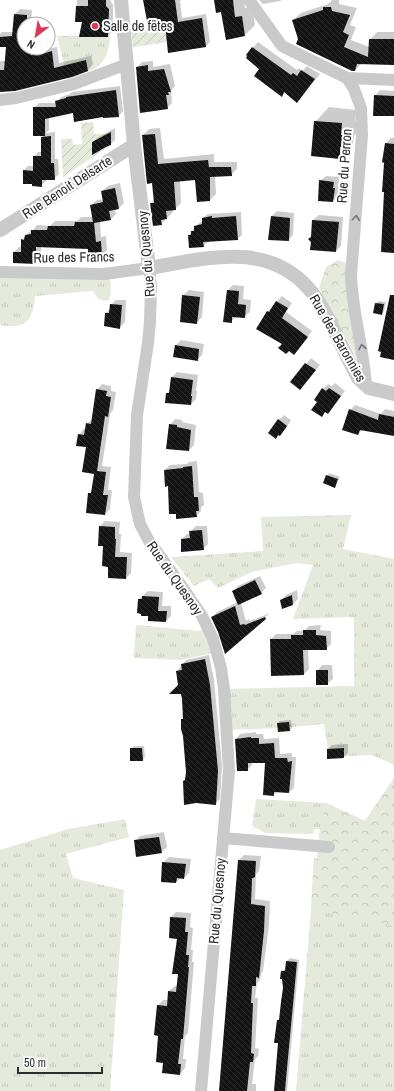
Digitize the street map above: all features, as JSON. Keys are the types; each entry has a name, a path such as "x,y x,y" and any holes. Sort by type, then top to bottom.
{"street":[{"name":"Rue du Quesnoy","path":"121,0 134,144 151,287 148,343 137,415 134,497 140,524 149,541 202,616 213,639 224,689 229,771 201,1091"},
{"path":"249,0 282,46 347,78 394,80"},
{"path":"0,100 22,97 74,84 127,64"},
{"name":"Rue du Perron","path":"347,78 354,89 361,108 362,118 351,275 365,364 366,386"},
{"name":"Rue Benoit Delsarte","path":"0,230 134,144"},
{"name":"Rue des Baronnies","path":"149,268 232,256 261,259 286,269 304,283 315,296 358,378 366,386 374,390 394,394"},
{"name":"Rue des Francs","path":"0,272 104,274 149,268"},
{"path":"223,838 329,847"}],"green space":[{"path":"167,28 169,42 133,47 131,32"},
{"path":"110,35 107,54 103,61 92,70 68,80 57,36"},
{"path":"93,122 94,134 106,134 108,147 63,177 61,139 72,139 73,145 82,144 81,123"},
{"path":"338,260 352,265 357,358 319,288 326,267"},
{"path":"0,272 109,278 111,289 109,300 104,301 100,299 93,291 35,296 34,307 28,320 19,325 3,326 0,324"},
{"path":"351,515 343,549 394,559 394,765 372,755 329,757 324,724 281,728 226,730 224,689 354,686 354,617 293,619 313,565 296,563 252,572 218,588 209,579 194,586 171,557 263,551 261,517"},
{"path":"136,625 200,631 208,628 217,652 181,660 134,658"},
{"path":"394,778 394,1091 296,1091 314,858 317,859 320,829 314,829 313,834 265,833 252,826 256,799 326,803 365,821"},
{"path":"394,778 394,926 311,909 314,858 317,859 320,829 326,803 365,821"},
{"path":"125,819 129,837 66,854 73,878 124,890 110,1091 0,1091 0,850 68,829"}],"building":[{"path":"88,0 106,0 106,6 109,9 108,37 79,37 82,22 75,22 76,6 88,6"},
{"path":"143,0 175,0 178,22 202,18 206,47 168,53 165,24 148,26"},
{"path":"214,0 233,0 235,17 242,16 245,36 226,40 221,12 216,13"},
{"path":"323,7 331,7 332,11 350,15 343,32 349,35 344,47 368,57 369,39 394,39 394,65 357,64 355,71 352,71 296,44 298,39 292,20 323,10"},
{"path":"14,14 27,15 16,16 16,56 53,56 54,68 86,60 88,71 72,77 15,91 0,92 0,70 4,70 6,47 0,47 0,37 12,36"},
{"path":"252,47 291,75 293,73 297,76 301,70 315,79 297,103 284,92 282,97 254,76 259,69 246,58 246,55"},
{"path":"148,65 148,71 164,69 171,92 168,92 169,95 166,95 168,109 140,113 136,67"},
{"path":"116,90 119,117 103,117 74,122 73,113 45,119 45,136 33,136 33,107 56,107 55,101 66,97"},
{"path":"374,95 394,96 394,116 373,116"},
{"path":"314,121 342,123 341,135 345,135 344,147 340,147 340,159 311,156"},
{"path":"111,132 111,145 92,155 92,142"},
{"path":"155,134 158,164 208,160 209,167 231,167 232,176 210,177 210,201 197,202 195,180 174,182 176,210 166,211 167,219 161,220 162,225 153,226 150,203 154,203 152,183 147,184 142,135"},
{"path":"51,136 51,163 54,163 55,180 42,180 42,187 32,186 32,184 23,184 23,170 33,171 33,156 41,156 41,137"},
{"path":"385,143 394,144 394,253 381,252 384,192 382,192 384,163 382,162"},
{"path":"319,180 334,182 333,188 335,188 333,202 318,201"},
{"path":"115,188 119,209 109,211 111,220 94,223 96,242 101,241 102,256 88,257 88,249 36,247 36,264 13,263 13,252 21,252 21,239 24,240 25,235 31,234 31,230 47,230 48,226 74,226 75,222 93,222 90,205 103,202 101,191"},
{"path":"212,216 212,218 236,216 238,240 203,242 204,247 189,248 188,235 191,235 191,231 194,231 194,226 202,224 202,218"},
{"path":"271,216 290,218 289,241 268,240"},
{"path":"312,220 339,222 336,252 310,250 311,242 308,239 311,237"},
{"path":"227,290 239,291 238,304 246,305 245,318 232,317 232,323 223,322"},
{"path":"182,295 200,297 197,324 180,322"},
{"path":"390,295 394,295 394,360 380,357 381,352 378,351"},
{"path":"276,301 288,308 282,318 308,337 294,355 289,351 286,354 278,348 282,344 256,329 267,311 269,312"},
{"path":"375,303 384,304 382,315 373,313"},
{"path":"110,304 122,305 120,329 104,326 105,313 109,313"},
{"path":"175,345 199,349 198,361 173,357"},
{"path":"305,363 316,370 300,390 290,382"},
{"path":"171,377 193,380 191,405 165,403 166,393 169,393"},
{"path":"322,388 326,391 329,388 341,396 328,414 325,412 322,417 311,410 317,402 314,400"},
{"path":"96,389 107,391 106,396 111,397 108,417 105,416 97,471 106,472 103,495 108,495 105,515 86,513 88,493 91,493 94,474 82,472 86,447 76,446 78,434 84,435 86,423 91,424"},
{"path":"349,409 378,420 379,414 394,417 394,436 360,430 358,435 342,430"},
{"path":"278,419 287,426 276,439 268,433"},
{"path":"169,424 191,430 189,451 166,449"},
{"path":"192,466 194,497 198,497 199,511 196,511 197,517 176,519 176,514 169,514 168,486 165,487 164,470"},
{"path":"326,475 338,479 335,488 323,483"},
{"path":"99,526 115,527 115,557 127,557 126,579 108,578 108,567 102,566 103,546 98,546"},
{"path":"202,530 204,550 181,552 181,539 190,538 189,531"},
{"path":"255,580 262,594 238,605 232,591"},
{"path":"292,595 293,605 282,609 280,600"},
{"path":"142,596 159,597 158,611 167,611 166,622 148,621 148,616 141,616 141,614 137,613 138,599 142,599"},
{"path":"235,606 240,625 245,625 265,617 266,619 225,654 218,632 211,617"},
{"path":"303,630 316,630 316,635 326,636 327,650 303,650 304,675 271,676 270,639 291,639 291,635 303,635"},
{"path":"205,659 210,685 218,771 216,805 196,803 184,805 183,781 185,780 186,772 181,729 181,719 183,719 182,698 181,694 169,694 178,685 176,671 182,670 181,664"},
{"path":"316,670 328,670 328,685 316,685"},
{"path":"289,722 290,731 278,732 277,723"},
{"path":"251,737 259,738 259,744 274,743 275,758 287,758 288,762 292,761 289,793 274,792 274,796 263,795 265,763 248,763 248,771 237,771 235,739"},
{"path":"130,748 142,748 143,761 130,761"},
{"path":"344,748 344,758 327,759 327,749"},
{"path":"159,837 162,853 136,857 134,840"},
{"path":"238,860 256,861 255,877 251,879 251,904 265,906 259,978 256,977 256,986 252,986 251,1003 253,1003 251,1053 254,1054 253,1062 250,1062 247,1091 219,1091"},
{"path":"162,862 186,864 184,879 177,878 176,883 161,882"},
{"path":"170,917 186,918 185,932 188,932 186,955 189,955 189,967 183,1039 181,1039 178,1064 181,1064 180,1075 162,1073 163,1063 156,1062 158,1036 154,1035 157,1005 167,1006 168,991 176,992 178,974 172,974 177,939 169,938"},
{"path":"286,961 297,962 285,1091 274,1091 278,1043 274,1043 277,1020 279,1020 283,988 282,979 280,979 281,971 285,971"}],"place":[{"name":"Salle de fëtes","path":"95,26"}]}
